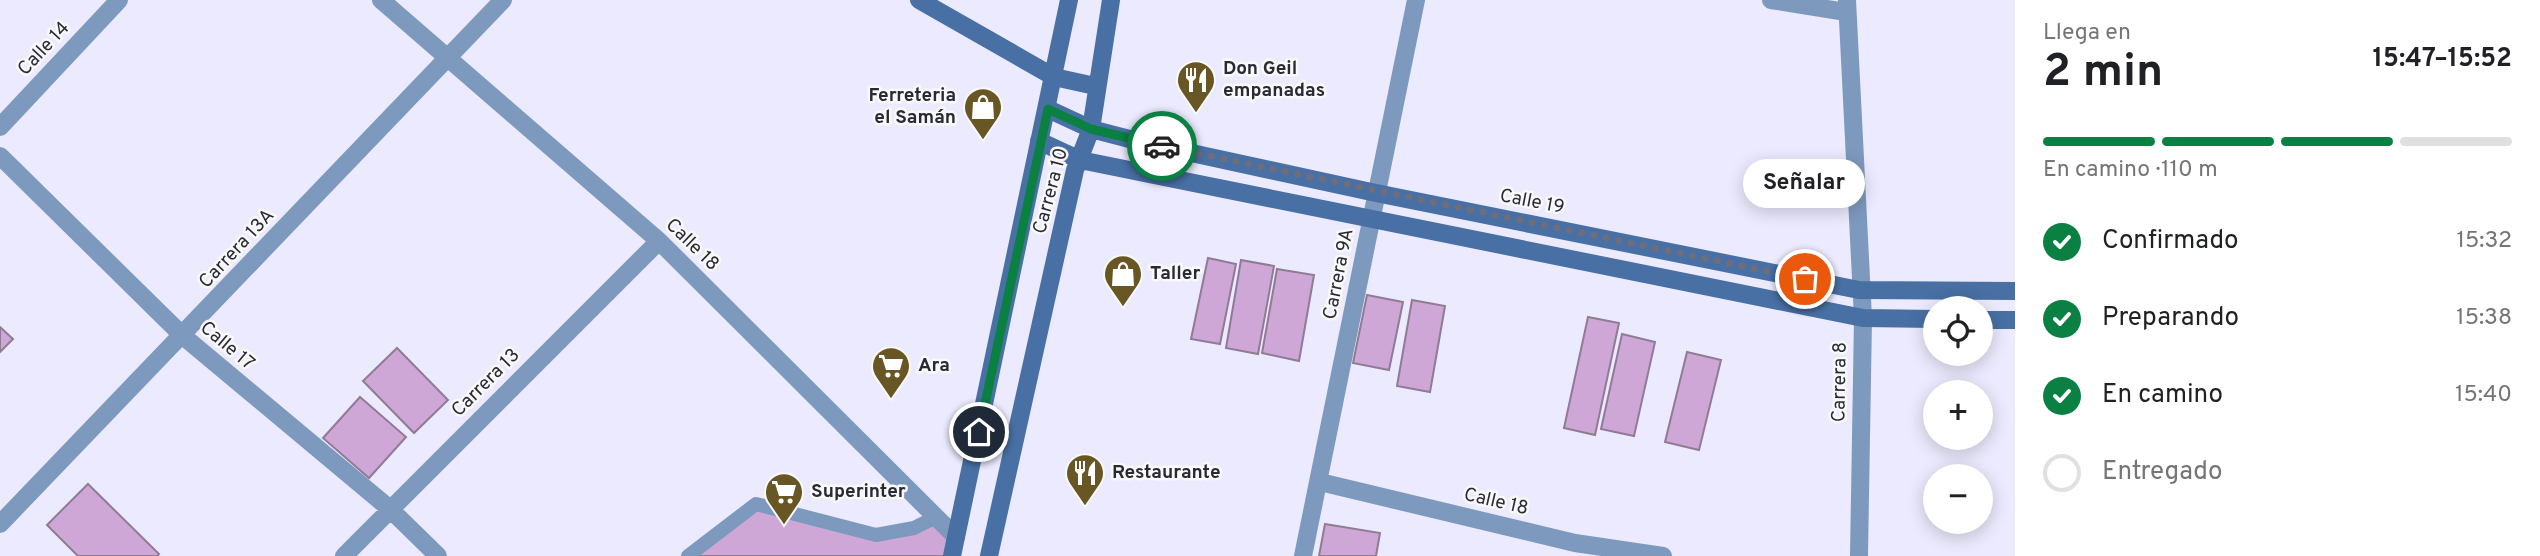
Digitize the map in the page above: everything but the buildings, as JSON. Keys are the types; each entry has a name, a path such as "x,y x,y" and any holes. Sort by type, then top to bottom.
{"street":[{"name":"Calle 14","path":"0,127 119,0"},
{"name":"Calle 18","path":"381,0 659,241 957,537"},
{"name":"Carrera 13A","path":"0,524 183,337 503,0"},
{"path":"919,0 1054,77 1095,86"},
{"name":"Carrera 10","path":"952,556 1069,0"},
{"name":"Carrera 10","path":"989,556 1075,170 1091,129 1095,86 1111,0"},
{"name":"Carrera 9A","path":"1303,556 1416,0"},
{"path":"1771,0 1847,6"},
{"name":"Carrera 8","path":"1847,6 1859,290 1863,318 1859,556"},
{"name":"Calle 19","path":"1048,109 1091,129 1376,192 1859,290 2015,291"},
{"path":"1040,141 1080,160 1371,220 1863,318 1923,319"},
{"name":"Calle 17","path":"0,156 183,337 390,509 438,556"},
{"name":"Carrera 13","path":"344,556 659,241"},
{"path":"1993,320 2015,320"},
{"name":"Calle 18","path":"1320,482 1574,549 1663,556"}],"lane":[{"path":"688,556 756,504 876,535 914,528 936,517"}],"way so far":[{"path":"1162,146 1805,279"}],"place":[{"name":"Don Geil empanadas","path":"1196,114"},
{"name":"Ferreteria el Samán","path":"983,141"},
{"name":"Señalar","path":"1805,279"},
{"name":"Taller","path":"1123,308"},
{"name":"Ara","path":"891,400"},
{"name":"Restaurante","path":"1085,507"},
{"name":"Superinter","path":"784,526"}],"route":[{"path":"979,432 1048,109 1091,129 1162,146"}]}
